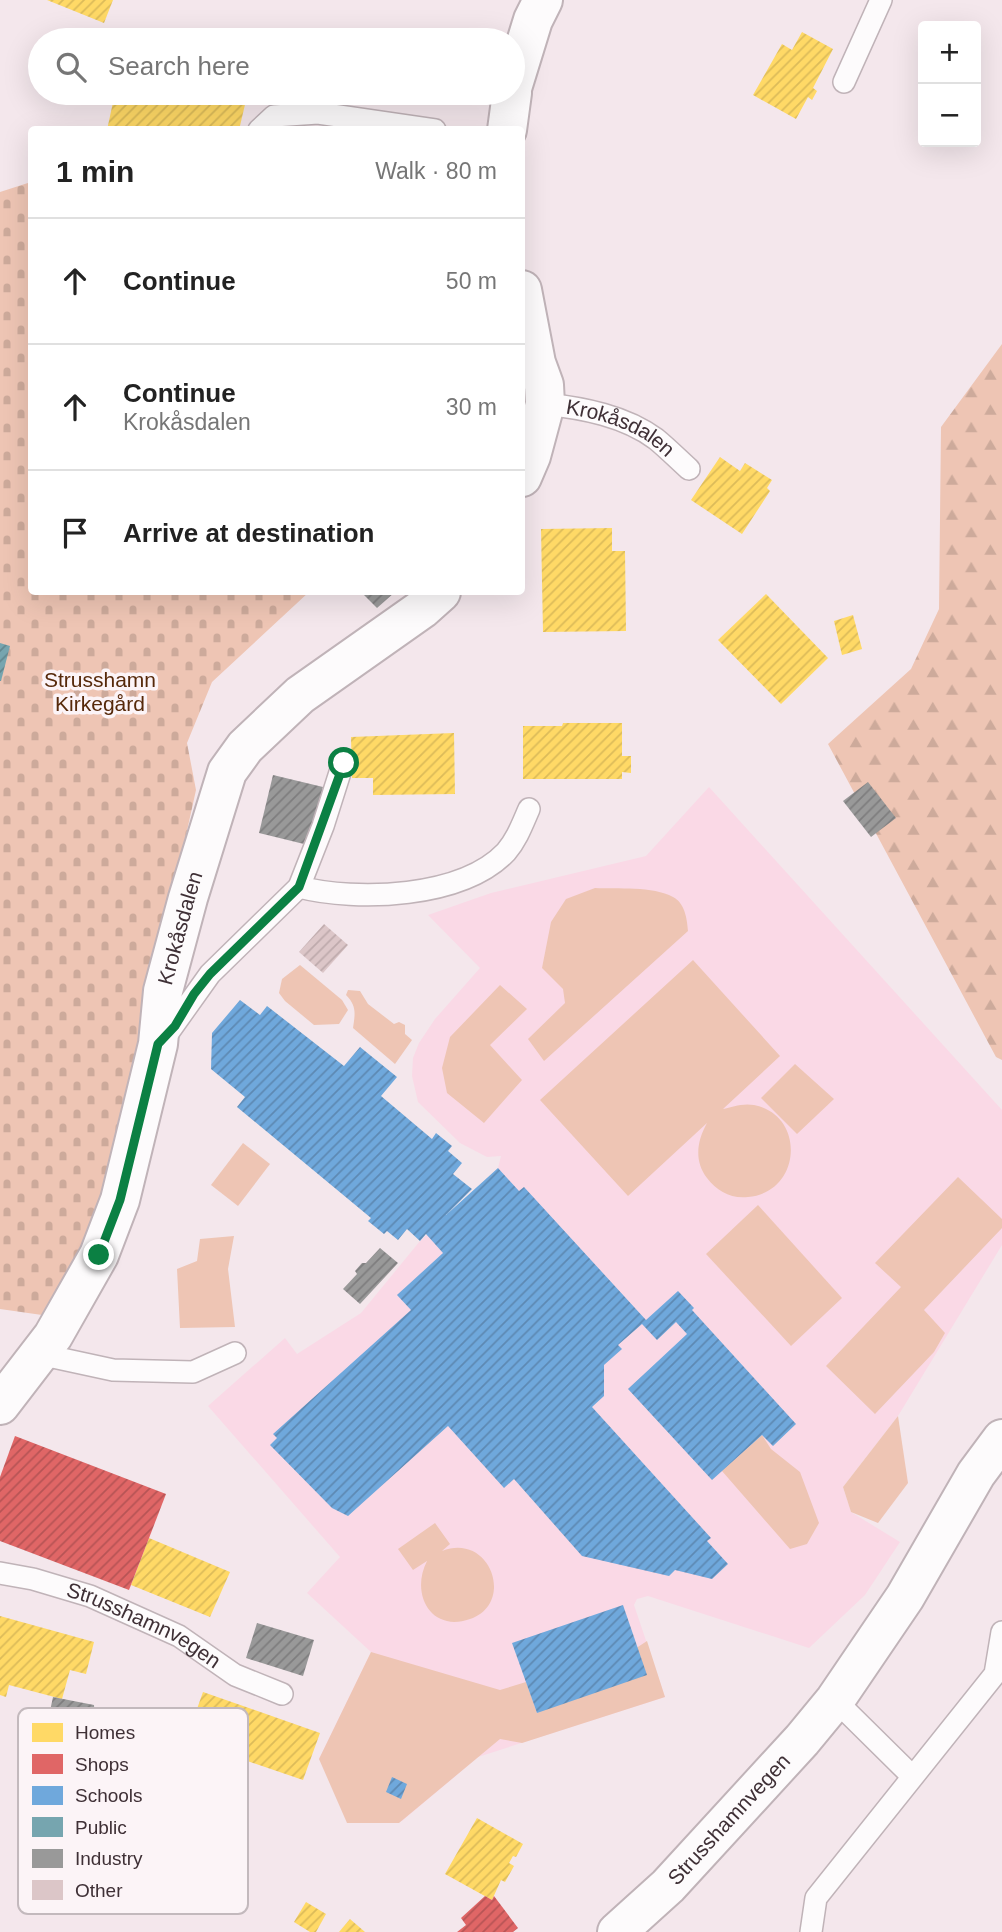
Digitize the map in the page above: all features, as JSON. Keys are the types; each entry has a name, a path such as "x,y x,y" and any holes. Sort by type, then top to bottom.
{"street":[{"path":"525,46 543,0"},
{"path":"508,126 510,105"},
{"name":"Krokåsdalen","path":"525,306 536,363 544,385 545,404 525,470"},
{"name":"Krokåsdalen","path":"39,1354 53,1336 99,1255 120,1200 158,1044 163,991 227,772 245,747 300,695 422,609 438,595"},
{"path":"0,1405 39,1354"},
{"name":"Strusshamnvegen","path":"617,1932 668,1886 802,1740 835,1700 905,1597 976,1474 1002,1439"}],"lane":[{"path":"844,82 881,0"},
{"path":"263,126 274,116 317,113 407,126"},
{"name":"Krokåsdalen","path":"545,404 565,406 624,421 655,439 689,469"},
{"path":"158,1044 175,1026 194,994 210,974 299,887 344,763"},
{"path":"299,887 315,891 396,895 440,888 483,870 503,854 516,840 529,809"},
{"path":"39,1354 113,1370 193,1372 235,1353"},
{"name":"Strusshamnvegen","path":"0,1573 33,1579 90,1596 179,1636 235,1675 282,1693"},
{"path":"811,1932 816,1898 995,1674 1002,1632"},
{"path":"835,1700 912,1776"}],"shaded area":[{"path":"709,787 1002,1110 1002,1245 898,1416 843,1487 851,1512 900,1542 865,1595 809,1648 648,1596 637,1599 634,1605 665,1697 478,1757 402,1821 319,1759 371,1652 307,1593 340,1557 208,1406 285,1338 297,1354 361,1313 420,1241 498,1168 501,1156 487,1157 460,1143 418,1102 412,1076 413,1058 419,1043 435,1019 480,968 428,915 491,893 646,856"}],"green space":[{"name":"Strusshamn Kirkegård","path":"28,183 28,595 306,595 212,682 187,743 196,790 101,1219 49,1316 0,1309 0,192"},
{"path":"1002,344 1002,1060 996,1057 828,744 911,669 939,609 941,427"},
{"path":"595,888 665,893 683,907 688,931 544,1061 528,1039 565,1003 563,989 542,968 551,922 566,899"},
{"path":"693,960 780,1056 723,1109 754,1105 771,1112 783,1123 789,1137 791,1153 787,1168 779,1182 766,1192 748,1197 725,1193 711,1183 698,1157 699,1143 707,1123 628,1196 540,1100"},
{"path":"300,965 342,1000 348,1010 339,1024 314,1025 279,993 282,979"},
{"path":"500,985 527,1009 490,1045 522,1080 484,1123 447,1093 442,1068 450,1037"},
{"path":"348,990 360,991 368,1004 394,1024 399,1022 405,1025 405,1034 412,1040 395,1064 353,1028 354,1010 346,995"},
{"path":"795,1064 834,1099 797,1134 761,1098"},
{"path":"243,1143 270,1164 238,1206 211,1185"},
{"path":"958,1177 1002,1219 1002,1228 924,1310 945,1333 934,1352 875,1414 826,1366 901,1287 875,1263"},
{"path":"758,1205 842,1298 791,1346 706,1254"},
{"path":"234,1236 228,1269 235,1327 180,1328 177,1269 197,1261 200,1239"},
{"path":"898,1416 908,1483 878,1523 851,1512 843,1487"},
{"path":"762,1435 771,1449 800,1472 819,1523 807,1544 790,1549 722,1471"},
{"path":"435,1523 450,1544 442,1551 459,1548 473,1551 484,1560 491,1572 494,1585 492,1599 484,1611 470,1619 456,1622 435,1616 423,1598 421,1586 427,1561 413,1570 398,1549"},
{"path":"647,1641 665,1697 522,1743 500,1739 399,1823 347,1823 319,1759 371,1652 500,1690 526,1682 537,1713"}],"building: Homes":[{"path":"47,0 113,0 104,23"},
{"path":"802,32 833,49 813,88 817,91 812,100 808,97 796,119 753,95 782,44 792,50"},
{"path":"112,105 245,105 240,126 108,126"},
{"path":"720,457 740,471 745,463 772,480 767,488 770,491 742,534 691,500"},
{"path":"612,528 612,551 625,551 626,631 543,632 541,529"},
{"path":"766,594 828,658 781,704 718,640"},
{"path":"853,615 862,649 842,655 834,621"},
{"path":"563,723 622,723 622,756 631,756 631,773 622,772 622,779 523,779 523,726 562,726"},
{"path":"454,733 455,794 373,795 373,778 352,778 351,737"},
{"path":"149,1538 230,1572 210,1617 131,1585"},
{"path":"0,1616 94,1642 86,1674 70,1670 62,1699 9,1685 6,1697 0,1695"},
{"path":"203,1692 320,1733 303,1780 248,1761 248,1708 197,1708"},
{"path":"477,1818 523,1844 509,1863 514,1866 505,1882 501,1880 492,1900 445,1874"},
{"path":"306,1902 326,1914 316,1932 310,1932 294,1922"},
{"path":"350,1919 365,1932 339,1932"}],"building: Shops":[{"path":"15,1436 166,1494 129,1590 0,1541 0,1477"},
{"path":"485,1896 492,1900 494,1896 518,1928 513,1932 457,1932 466,1925 461,1918"}],"building: Schools":[{"path":"240,1000 260,1015 267,1006 344,1066 360,1047 397,1077 381,1096 432,1139 436,1133 452,1146 448,1151 462,1163 453,1174 472,1189 446,1215 498,1168 519,1191 524,1187 646,1320 678,1291 694,1308 692,1310 796,1424 773,1446 762,1435 712,1480 628,1389 687,1334 676,1322 657,1340 642,1324 618,1345 622,1349 604,1365 604,1396 592,1407 711,1538 707,1541 728,1564 712,1579 675,1570 669,1576 582,1556 514,1479 504,1488 448,1426 348,1516 332,1508 270,1445 277,1438 273,1434 411,1310 397,1295 443,1253 426,1234 420,1241 407,1229 398,1240 387,1231 384,1234 368,1221 371,1218 237,1107 245,1097 211,1069 212,1033"},
{"path":"623,1605 647,1675 537,1713 512,1643"},
{"path":"392,1777 407,1784 401,1799 386,1792"}],"building: Public":[{"path":"0,643 10,646 1,681 0,681"}],"building: Industry":[{"path":"364,595 392,595 377,608"},
{"path":"273,775 323,787 308,845 259,833"},
{"path":"868,782 896,818 871,837 843,801"},
{"path":"380,1248 398,1263 360,1304 343,1289 357,1274 355,1271 362,1263 366,1263"},
{"path":"257,1623 314,1640 303,1676 246,1658"},
{"path":"53,1697 94,1705 94,1708 51,1708"}],"building: Other":[{"path":"324,924 348,945 323,973 299,952"}],"route":[{"path":"99,1255 120,1200 158,1044 175,1026 194,994 210,974 299,887 344,763"}]}
